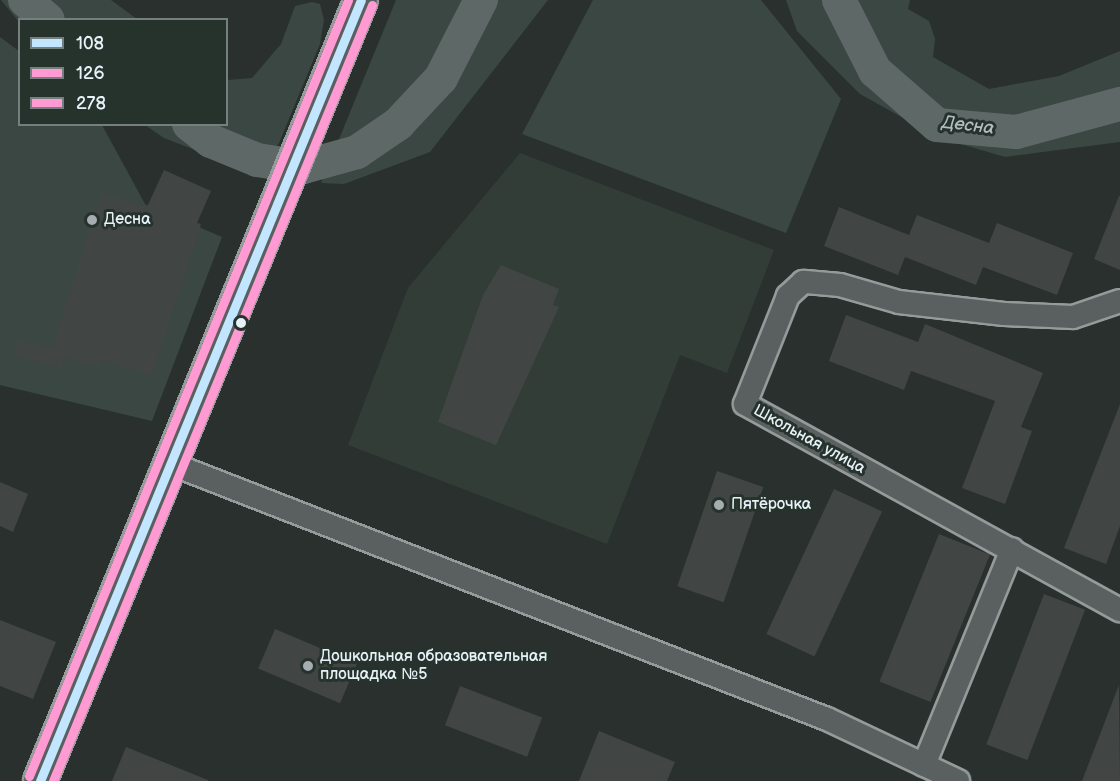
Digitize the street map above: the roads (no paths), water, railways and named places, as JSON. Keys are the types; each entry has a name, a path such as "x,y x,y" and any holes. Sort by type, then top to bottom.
{"street":[{"path":"39,781 258,244 361,0"},
{"name":"Школьная улица","path":"1120,301 1073,317 899,303 840,285 803,282 788,296 745,404 1120,610"},
{"path":"169,463 827,719 958,781"},
{"path":"924,765 1012,549"}],"waterway":[{"name":"Десна","path":"25,0 46,18"},
{"name":"Десна","path":"192,126 211,141 257,160 303,167 357,152 398,124 441,78 481,0"},
{"name":"Десна","path":"839,0 875,71 937,125 1016,132 1120,104"}],"place":[{"name":"Десна","path":"92,220"},
{"name":"Пятёрочка","path":"719,505"},
{"name":"Дошкольная образовательная площадка №5","path":"308,666"}]}
